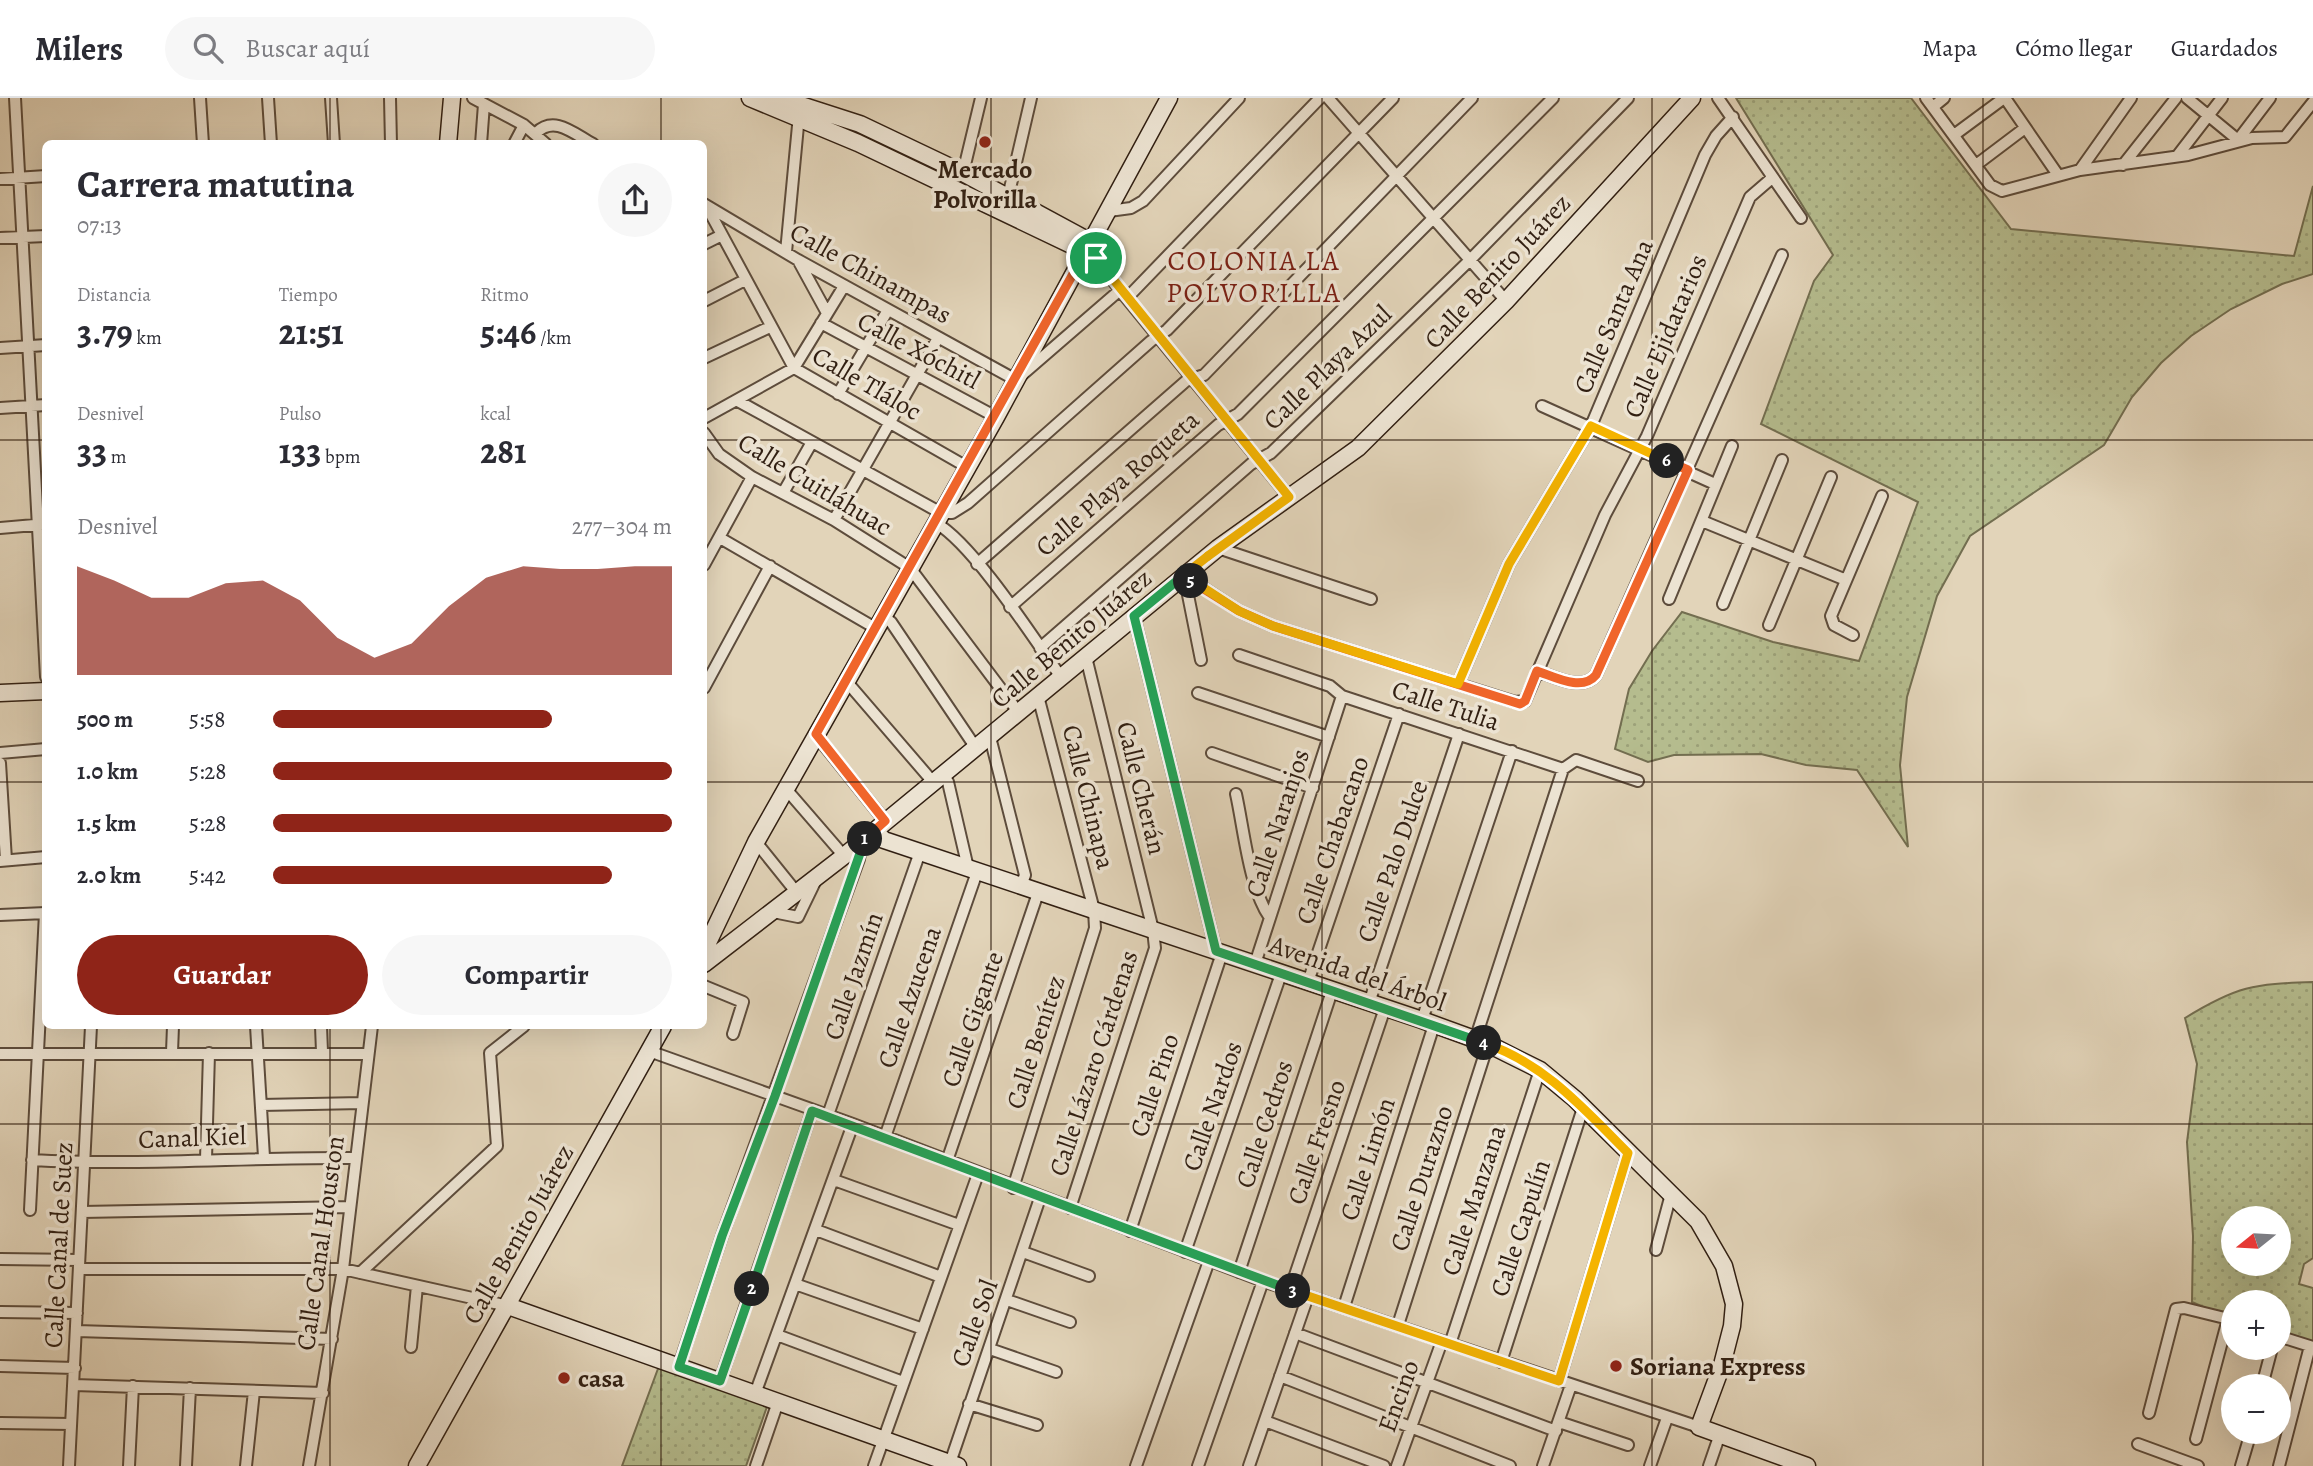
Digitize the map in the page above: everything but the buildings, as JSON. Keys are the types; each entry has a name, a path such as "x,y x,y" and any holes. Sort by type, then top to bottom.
{"street":[{"path":"15,98 42,554"},
{"path":"200,98 203,140"},
{"path":"268,98 271,140"},
{"path":"331,98 334,140"},
{"path":"390,98 391,140"},
{"path":"448,140 452,98"},
{"path":"473,98 524,125 542,140"},
{"path":"750,98 860,124 1008,197 1086,250 1195,379 1289,497"},
{"path":"779,98 858,143 1086,250"},
{"path":"963,173 981,98"},
{"path":"1008,197 1031,98"},
{"path":"707,935 816,734 996,417 1109,211 1158,98"},
{"path":"1086,250 1131,158 1169,98"},
{"path":"1109,211 1131,208 1143,201 1239,98"},
{"path":"1016,380 1124,294 1320,98"},
{"path":"1328,98 1506,301"},
{"path":"939,518 968,503 1151,341 1160,337 1393,98"},
{"path":"977,564 1186,381 1204,375 1472,98"},
{"name":"Calle Playa Roqueta","path":"1010,607 1217,425 1228,421 1553,98"},
{"name":"Calle Playa Azul","path":"1040,648 1260,459 1271,453 1469,261 1629,98"},
{"name":"Calle Benito Juárez","path":"707,962 844,856 1218,548 1358,448 1506,301 1692,98"},
{"path":"1718,98 1801,218"},
{"path":"1944,98 1929,102 1996,190 2080,170 2218,148 2238,141 2285,137 2313,102"},
{"path":"1954,135 2004,98 2058,175"},
{"path":"2080,170 2131,98"},
{"path":"2123,165 2176,98"},
{"path":"2187,98 2238,141"},
{"path":"2178,155 2222,98"},
{"path":"2238,141 2270,98"},
{"path":"481,140 484,104"},
{"path":"786,252 798,108"},
{"name":"Calle Santa Ana","path":"1458,684 1509,564 1591,426 1705,155 1716,136 1733,117"},
{"path":"536,133 544,125 555,124 585,140"},
{"path":"516,140 524,125"},
{"path":"1976,165 2025,128"},
{"path":"0,179 42,176"},
{"name":"Calle Ejidatarios","path":"1458,684 1520,704 1525,701 1605,514 1639,447 1750,197 1772,178"},
{"name":"Calle Chinampas","path":"707,207 1016,380"},
{"name":"Calle Tláloc","path":"707,209 794,369 967,467"},
{"path":"707,242 722,235"},
{"path":"0,238 42,236"},
{"path":"1537,671 1583,683 1591,681 1596,675 1782,255"},
{"path":"798,260 824,318"},
{"path":"707,299 745,280"},
{"path":"707,416 794,369 844,286"},
{"path":"838,394 888,310"},
{"name":"Calle Xóchitl","path":"824,318 867,347 996,417"},
{"path":"707,357 770,327"},
{"path":"834,520 938,338"},
{"path":"0,348 42,345"},
{"path":"738,401 862,470 939,518 1010,607 1061,677"},
{"path":"0,408 42,405"},
{"path":"1542,406 1639,447 1715,484"},
{"path":"783,493 812,442"},
{"path":"1669,599 1732,446"},
{"name":"Calle Cuitláhuac","path":"707,447 752,477 834,520 911,568"},
{"path":"1723,604 1782,460"},
{"path":"707,560 752,477"},
{"path":"1769,625 1831,477"},
{"path":"1853,635 1831,621 1882,496"},
{"path":"1702,521 1846,580"},
{"path":"0,528 41,524"},
{"path":"720,538 880,623 891,622 976,748"},
{"path":"1218,548 1371,599"},
{"path":"707,682 769,566"},
{"path":"911,568 1019,713"},
{"path":"1184,575 1239,611 1273,626 1458,684"},
{"path":"1184,575 1201,660"},
{"path":"1134,616 1219,952"},
{"name":"Calle Tulia","path":"1239,655 1330,686 1342,696 1563,769 1576,760 1637,781"},
{"name":"Calle Cherán","path":"1086,657 1153,930"},
{"path":"847,682 938,778 948,782 972,870"},
{"path":"0,693 42,691"},
{"path":"1198,693 1329,737"},
{"name":"Calle Chinapa","path":"1038,696 1094,910"},
{"name":"Calle Naranjos","path":"1255,964 1342,696"},
{"name":"Calle Chabacano","path":"1308,982 1399,713"},
{"path":"679,1367 722,1236 859,859 873,831 816,734"},
{"name":"Calle Palo Dulce","path":"1369,1003 1459,734"},
{"path":"990,737 1024,875 1021,886"},
{"path":"0,753 42,750"},
{"name":"Calle Limón","path":"1344,1307 1512,751"},
{"path":"1212,752 1313,788"},
{"path":"0,763 3,861 42,857"},
{"name":"Calle Durazno","path":"1398,1325 1563,769"},
{"path":"786,789 844,856"},
{"path":"1236,794 1262,907 1270,918"},
{"name":"Avenida del Árbol","path":"873,831 884,840 1482,1042 1540,1070 1583,1108 1698,1221 1724,1266 1734,1304 1732,1326 1722,1365 1699,1427"},
{"path":"757,842 797,893"},
{"name":"Calle Jazmín","path":"828,1115 920,852"},
{"name":"Calle Azucena","path":"885,1137 972,870"},
{"path":"774,912 798,917 818,876"},
{"name":"Calle Gigante","path":"947,1161 1038,893"},
{"name":"Calle Benítez","path":"1013,1188 1095,928 1094,910"},
{"path":"0,915 42,914"},
{"name":"Calle Lázaro Cárdenas","path":"1070,1208 1155,948 1153,930"},
{"name":"Calle Pino","path":"1130,1231 1219,952"},
{"path":"30,1210 42,974"},
{"name":"Calle Nardos","path":"1185,1252 1281,974"},
{"path":"707,987 743,1002 733,1034"},
{"name":"Calle Cedros","path":"1239,1272 1332,991"},
{"name":"Calle Fresno","path":"1290,1290 1385,1008"},
{"name":"Calle Canal de Suez","path":"69,1466 91,1029"},
{"path":"172,1052 173,1029"},
{"path":"256,1029 264,1157"},
{"path":"321,1029 322,1052"},
{"name":"Calle Canal Houston","path":"309,1466 342,1269 372,1029"},
{"path":"359,1273 497,1146 490,1053 520,1029"},
{"name":"Calle Benito Juárez","path":"417,1466 661,1029"},
{"path":"649,1051 853,1124 1013,1188 1263,1281 1720,1434 1807,1466"},
{"path":"206,1159 209,1053"},
{"path":"0,1054 368,1054"},
{"name":"Calle Manzana","path":"1446,1343 1540,1070"},
{"path":"261,1105 362,1102"},
{"name":"Calle Capulín","path":"1502,1362 1583,1108"},
{"path":"720,1381 812,1111"},
{"path":"755,1394 853,1124"},
{"path":"1559,1381 1628,1153"},
{"name":"Canal Kiel","path":"32,1160 84,1163 264,1157 354,1158"},
{"path":"874,1466 978,1174"},
{"path":"834,1180 959,1225"},
{"path":"1656,1250 1671,1194"},
{"name":"Calle Sol","path":"944,1463 1007,1300 1040,1198"},
{"path":"82,1212 350,1207"},
{"path":"816,1230 941,1277"},
{"path":"1023,1252 1089,1276"},
{"path":"0,1259 79,1264 342,1269 508,1306 884,1438 944,1463"},
{"path":"1136,1466 1209,1261"},
{"path":"1198,1466 1263,1281"},
{"path":"795,1284 923,1329"},
{"path":"411,1347 417,1286"},
{"path":"1252,1465 1308,1296"},
{"path":"1007,1300 1070,1322"},
{"path":"2149,1413 2176,1309 2184,1308 2221,1317"},
{"path":"0,1311 77,1313"},
{"path":"77,1331 331,1339"},
{"path":"1295,1332 1427,1384 1558,1427 1628,1445"},
{"path":"777,1335 903,1382"},
{"path":"2279,1466 2311,1347 2291,1340"},
{"name":"Encino","path":"1397,1466 1427,1384 1446,1343"},
{"path":"989,1349 1056,1372"},
{"path":"2196,1439 2221,1353"},
{"path":"0,1366 75,1368"},
{"path":"1280,1376 1411,1425 1510,1466"},
{"path":"74,1385 323,1393"},
{"path":"1544,1466 1571,1385"},
{"path":"129,1466 133,1386"},
{"path":"186,1466 190,1388"},
{"path":"246,1466 254,1391"},
{"path":"771,1466 757,1464 778,1402"},
{"path":"969,1404 1037,1425"},
{"path":"1650,1466 1667,1418"},
{"path":"1265,1421 1384,1466"},
{"path":"0,1423 71,1424"},
{"path":"1709,1466 1720,1434"},
{"path":"2138,1444 2180,1463 2198,1466"},
{"path":"2241,1466 2247,1444"},
{"path":"2154,1466 2158,1453"}],"green space":[{"path":"1736,98 1911,98 2011,229 2294,256 2313,186 2313,274 2282,284 2231,309 2191,336 2161,363 2132,397 2104,445 1970,536 1937,596 1907,697 1900,765 1908,847 1857,770 1806,765 1761,754 1674,755 1648,762 1615,749 1629,689 1652,651 1682,612 1773,642 1859,661 1918,502 1761,424 1814,281 1833,255"},
{"path":"2313,982 2313,1258 2304,1264 2299,1284 2313,1288 2313,1345 2291,1338 2291,1290 2221,1290 2221,1315 2192,1302 2193,1236 2187,1142 2197,1064 2185,1018 2218,999 2260,986"},
{"path":"659,1366 769,1401 746,1466 622,1466"}],"place":[{"name":"Mercado Polvorilla","path":"985,142"},
{"name":"Soriana Express","path":"1616,1366"},
{"name":"casa","path":"564,1378"}],"district":[{"name":"COLONIA LA POLVORILLA","path":"1254,276"}],"route":[{"path":"1096,258 1086,252 1078,265 996,417 816,734 885,821 862,841 859,859 722,1236 679,1367 720,1381 812,1111 853,1124 1013,1188 1263,1281 1559,1381 1628,1153 1557,1083 1511,1054 1422,1020 1216,951 1134,616 1184,575 1217,599 1273,626 1520,704 1525,701 1537,671 1583,683 1591,681 1596,675 1688,470 1591,426 1553,495 1509,564 1458,684 1273,626 1239,611 1217,599 1184,575 1289,497 1096,258"}]}
